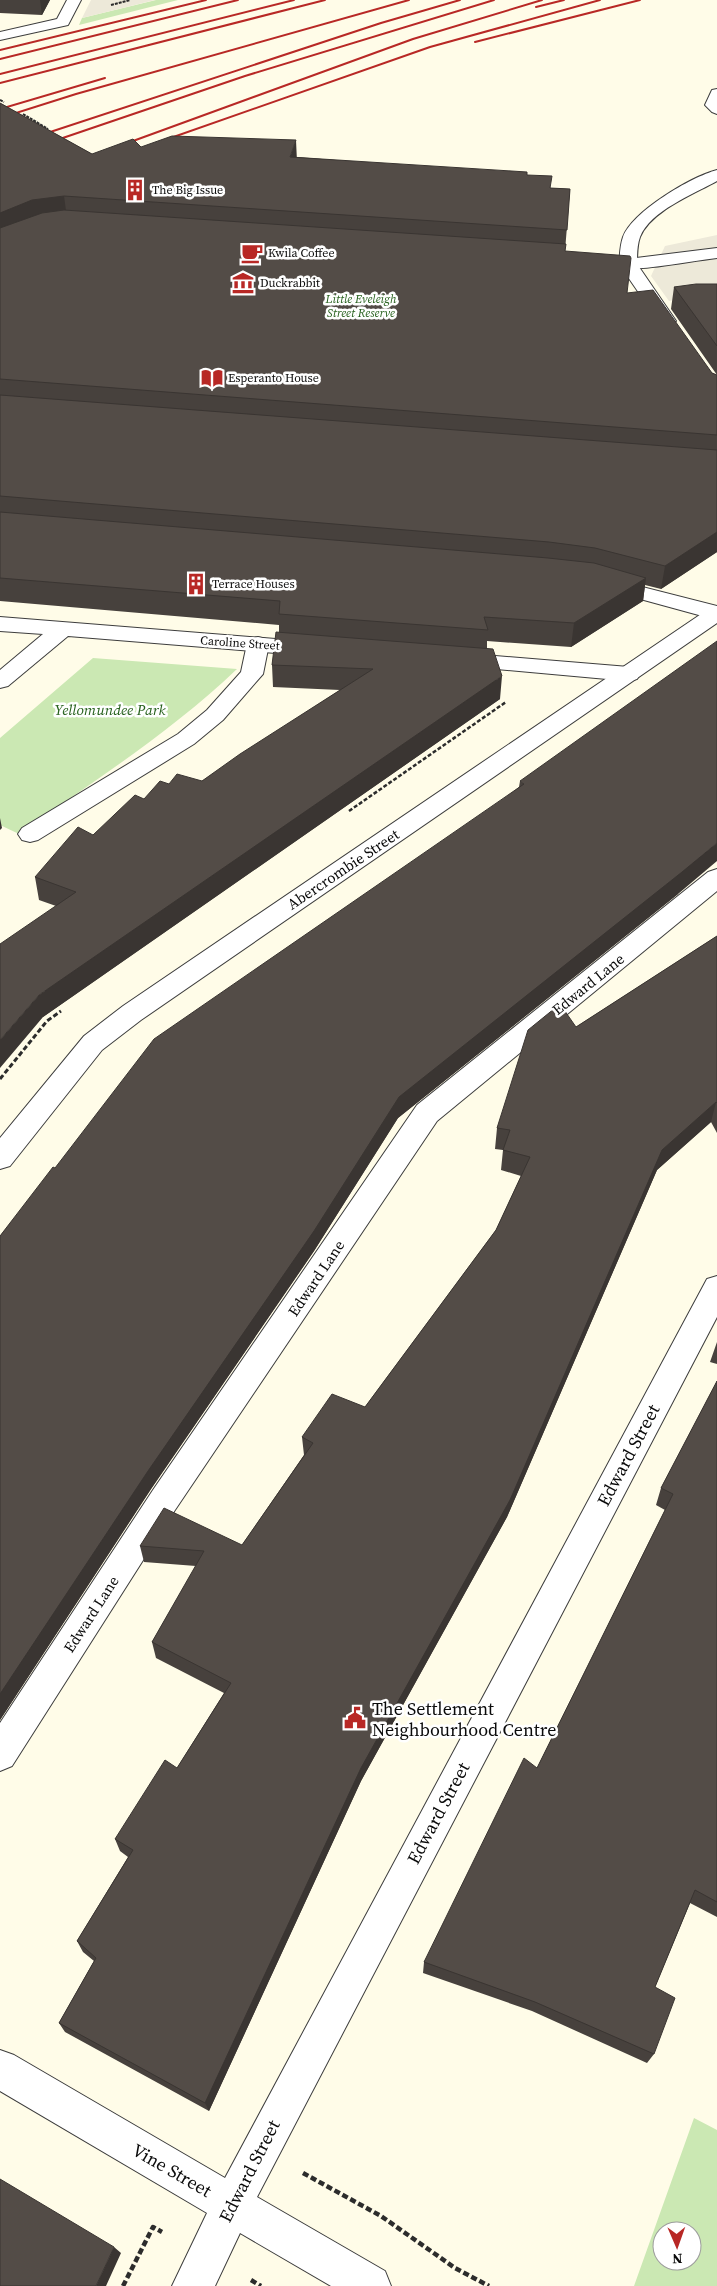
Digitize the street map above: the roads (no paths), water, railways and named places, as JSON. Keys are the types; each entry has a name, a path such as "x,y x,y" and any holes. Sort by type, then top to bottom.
{"street":[{"path":"0,36 63,22 74,0"},
{"path":"717,93 713,105 717,109"},
{"path":"676,334 628,264 632,237 641,222 662,206 717,175"},
{"path":"579,260 628,264 717,253"},
{"path":"592,579 717,613"},
{"name":"Abercrombie Street","path":"0,1158 94,1043 132,1013 717,613"},
{"name":"Caroline Street","path":"0,624 332,650"},
{"path":"0,681 63,629"},
{"path":"30,834 186,739 215,715 252,674 258,644"},
{"path":"436,658 629,674"},
{"name":"Edward Lane","path":"0,1754 164,1500 427,1114 717,878"},
{"name":"Edward Street","path":"192,2286 260,2149 717,1288"},
{"name":"Vine Street","path":"0,2069 370,2286"}],"railway":[{"path":"0,50 206,0"},
{"path":"0,59 238,0"},
{"path":"0,74 294,0"},
{"path":"0,83 325,0"},
{"path":"0,118 76,94 409,0"},
{"path":"38,136 381,23 460,0"},
{"path":"48,143 245,76 494,0"},
{"path":"122,145 413,39 542,0"},
{"path":"536,7 564,0"},
{"path":"162,141 430,47 600,0"},
{"path":"475,42 640,0"},
{"path":"0,109 105,78"}],"place":[{"name":"The Big Issue","path":"135,190"},
{"name":"Kwila Coffee","path":"252,253"},
{"name":"Duckrabbit","path":"243,283"},
{"name":"Esperanto House","path":"212,378"},
{"name":"Terrace Houses","path":"196,584"},
{"name":"The Settlement Neighbourhood Centre","path":"355,1718"}],"park label":[{"name":"Little Eveleigh Street Reserve","path":"361,306"},
{"name":"Yellomundee Park","path":"110,709"}]}
